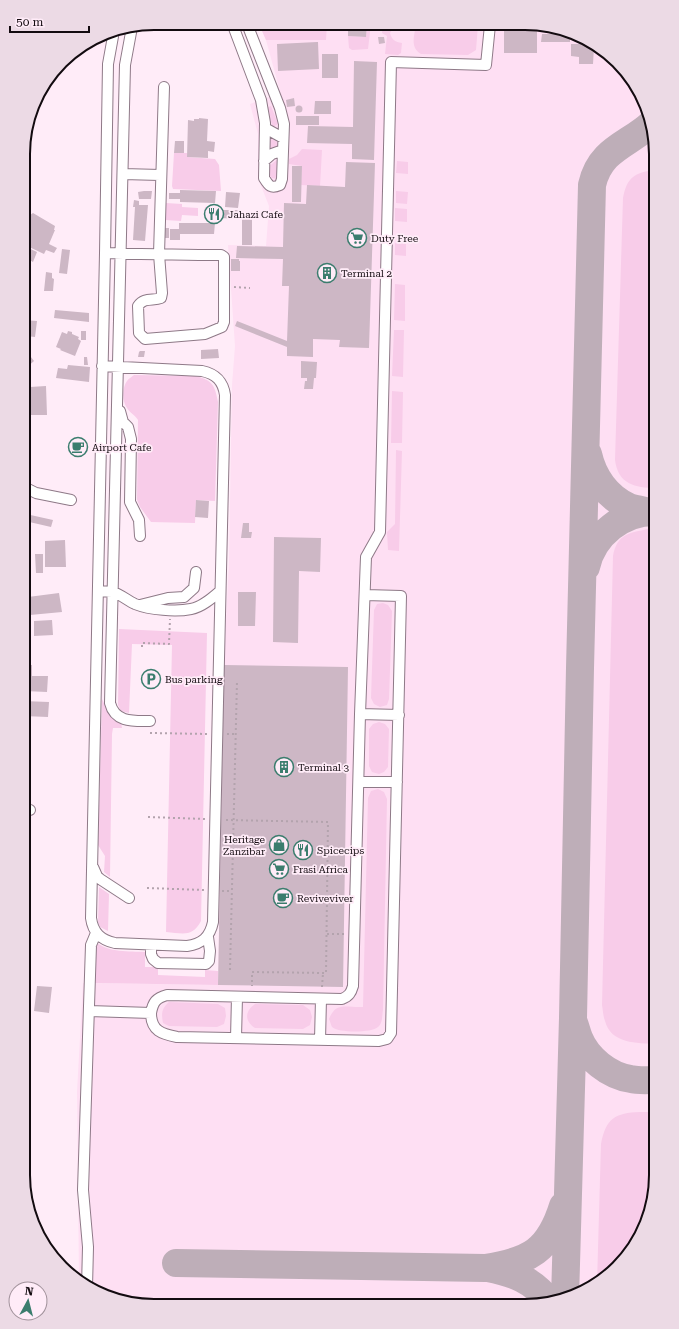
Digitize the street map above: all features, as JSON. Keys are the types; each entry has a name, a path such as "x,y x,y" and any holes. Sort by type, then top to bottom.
{"street":[{"path":"234,30 261,100 265,128 264,178 269,186 274,187 280,185 282,179 284,124 280,108 249,30"},
{"path":"365,594 401,596 391,1033 387,1039 379,1041 177,1037 166,1035 155,1028 151,1020 151,1013 153,1004 157,998 167,995 342,999 352,992 366,557 380,532 391,62 486,65 490,30"},
{"path":"131,32 125,65 110,703 112,710 118,716 130,720 150,722"},
{"path":"102,366 209,372 221,381 224,388 225,403 213,922 208,936 202,942 195,945 187,946 107,942 96,933 92,926 91,918 108,64 113,37"},
{"path":"105,253 121,253 159,254 203,255 221,255 224,257 224,322 222,327 205,334 145,338 139,333 138,306 140,302 161,298 162,294 159,254 160,175 164,87"},
{"path":"265,128 283,138"},
{"path":"264,161 272,154 283,150"},
{"path":"122,174 160,175"},
{"path":"118,406 123,422 128,427 130,439 130,502 139,520 140,536"},
{"path":"30,490 71,500"},
{"path":"137,605 168,598 184,597 194,588 196,572"},
{"path":"98,592 113,592 127,601 137,605 170,610 192,609 206,602 220,591"},
{"path":"360,714 399,715"},
{"path":"358,782 397,782"},
{"path":"92,862 94,872 100,879 129,898"},
{"path":"87,1279 88,1247 83,1190 91,945 96,933"},
{"path":"151,944 152,959 158,963 206,964 209,961 210,951 208,936"},
{"path":"236,1038 237,997"},
{"path":"320,1040 321,999"},
{"path":"89,1011 151,1013"}],"path":[{"path":"231,287 250,288"},
{"path":"142,647 142,642 169,644 170,610"},
{"path":"230,970 237,681"},
{"path":"150,732 236,734"},
{"path":"148,817 328,822 326,973 323,973 322,987"},
{"path":"328,867 345,867"},
{"path":"147,888 232,891"},
{"path":"327,934 344,934"},
{"path":"252,986 252,972 323,973"}],"shaded area":[{"path":"262,30 533,30 549,32 580,43 594,51 618,72 636,99 647,130 649,146 649,1183 647,1199 636,1230 623,1251 613,1263 601,1273 580,1286 549,1297 533,1299 154,1299 122,1295 106,1290 79,1274 77,1092 83,983 218,985 224,665 229,561 232,385 235,346 228,245 266,246 269,206 258,178 258,134 250,104 269,97 275,109 284,106 266,40"},
{"path":"262,30 327,30 326,40 266,40"},
{"path":"367,30 370,30 368,49 352,50 349,48 348,36 366,37"},
{"path":"382,30 392,30 390,33 394,40 402,43 401,53 398,55 385,54 387,36 382,33"},
{"path":"415,30 478,30 476,50 468,55 421,54 415,48"},
{"path":"271,106 278,124 273,127 266,108"},
{"path":"268,136 280,144 267,152"},
{"path":"302,149 322,150 320,186 301,185 302,166 289,164 289,159 297,155"},
{"path":"174,153 187,153 187,157 215,159 219,165 221,191 173,189"},
{"path":"279,158 278,179 272,178 267,174 267,168"},
{"path":"397,161 408,162 408,174 396,173"},
{"path":"649,171 649,488 641,487 629,483 624,479 617,468 615,460 623,198 630,180 637,174"},
{"path":"396,191 408,192 407,204 396,203"},
{"path":"166,203 182,204 182,207 198,208 198,216 182,215 181,221 165,220"},
{"path":"205,207 221,208 221,217 204,216"},
{"path":"395,208 407,209 407,222 395,221"},
{"path":"395,243 406,244 406,256 395,255"},
{"path":"395,284 405,285 405,321 394,320"},
{"path":"394,330 404,330 403,377 392,376"},
{"path":"134,375 195,376 212,384 216,392 218,402 215,501 196,500 195,523 151,522 140,507 137,500 138,420 125,405 123,394 125,384"},
{"path":"392,391 403,392 402,443 391,443"},
{"path":"396,450 402,451 399,551 388,550 387,532 395,524"},
{"path":"649,529 649,1044 626,1041 613,1034 608,1029 603,1015 602,1005 613,556 617,543 625,536"},
{"path":"383,603 388,605 392,611 389,699 387,705 380,707 374,704 371,698 374,610 377,604"},
{"path":"119,629 207,633 201,921 194,930 186,933 166,932 172,645 132,644 129,713 121,711 118,705"},
{"path":"102,699 111,716 121,722 122,728 113,728 112,734 110,877 104,872 105,856 98,845"},
{"path":"379,722 385,724 389,729 388,767 384,772 379,774 372,772 369,766 369,729 373,724"},
{"path":"378,789 384,792 387,799 382,1019 380,1025 375,1029 348,1031 335,1029 332,1027 329,1019 332,1013 339,1008 363,1007 368,798 371,791"},
{"path":"99,887 109,894 108,931 100,927 98,922"},
{"path":"96,942 101,946 113,950 145,952 145,967 158,967 158,975 205,977 205,970 218,971 218,985 94,983"},
{"path":"169,1002 218,1004 225,1008 226,1016 224,1024 217,1027 169,1026 163,1023 162,1016 163,1009"},
{"path":"255,1004 303,1005 310,1010 312,1017 310,1025 303,1029 255,1028 249,1022 247,1016 249,1010"},
{"path":"649,1112 649,1183 647,1199 636,1230 623,1251 613,1263 597,1275 601,1144 603,1135 609,1123 618,1116 631,1113"}],"building":[{"path":"348,30 367,30 366,37 348,36"},
{"path":"504,30 537,30 537,53 504,53"},
{"path":"542,34 555,34 570,39 570,42 541,42"},
{"path":"378,37 384,37 385,43 379,44"},
{"path":"318,42 319,69 278,71 277,44"},
{"path":"571,44 582,44 594,51 593,64 579,64 579,57 571,56"},
{"path":"322,54 338,54 338,78 322,78"},
{"path":"354,61 377,62 374,160 352,159 352,144 307,143 308,126 353,127"},
{"path":"294,98 295,106 287,107 286,100"},
{"path":"315,101 331,101 331,114 314,114"},
{"path":"299,106 302,109 299,112 296,109"},
{"path":"296,116 319,116 319,125 296,125"},
{"path":"194,119 208,119 207,141 215,142 214,152 208,151 208,158 187,157 188,120 194,121"},
{"path":"175,141 184,141 184,153 174,153"},
{"name":"Terminal 2","path":"346,162 375,163 369,348 339,347 340,340 313,339 313,357 287,356 287,347 235,326 237,321 287,341 289,286 282,286 283,259 236,258 237,246 283,247 284,203 306,204 307,185 345,187"},
{"path":"292,166 302,166 301,202 292,202"},
{"path":"180,190 216,191 215,203 180,202 180,199 169,199 169,193 180,193"},
{"path":"152,191 151,199 139,199 138,192"},
{"path":"226,192 240,193 238,208 225,207"},
{"path":"134,200 139,201 139,205 148,205 145,241 133,240"},
{"path":"221,210 239,210 238,219 221,218"},
{"path":"33,213 55,226 55,230 49,244 57,248 54,253 46,250 44,254 30,247 30,215"},
{"path":"242,219 252,219 252,245 242,245"},
{"path":"179,223 215,223 214,234 180,234 180,240 170,240 170,229 179,229"},
{"path":"161,228 169,228 169,238 161,238"},
{"path":"30,249 37,252 33,262 30,260"},
{"path":"62,249 70,250 67,274 59,273"},
{"path":"231,259 239,259 240,271 231,271"},
{"path":"46,272 52,273 52,278 54,279 53,291 44,291"},
{"path":"55,310 89,313 89,322 54,318"},
{"path":"30,320 37,321 35,337 30,336"},
{"path":"68,331 79,337 78,339 81,341 75,356 56,347 62,332 67,334"},
{"path":"81,331 86,331 86,340 81,340"},
{"path":"218,349 219,358 201,359 201,350"},
{"path":"140,351 145,351 144,357 138,357"},
{"path":"30,356 34,361 30,365"},
{"path":"84,357 87,357 88,365 84,365"},
{"path":"301,361 317,362 316,378 314,378 313,389 304,389 307,378 301,378"},
{"path":"68,365 90,367 89,382 56,378 58,368 67,369"},
{"path":"46,386 47,415 30,415 30,387"},
{"path":"196,500 209,501 208,518 195,517"},
{"path":"30,515 53,520 51,527 30,522"},
{"path":"243,523 249,523 249,532 252,532 251,538 241,538"},
{"path":"274,537 321,538 320,572 299,571 298,643 273,642"},
{"path":"65,540 66,567 45,567 45,541"},
{"path":"35,554 43,554 43,573 36,573"},
{"path":"238,592 256,592 255,626 238,626"},
{"path":"59,593 62,612 30,615 30,597"},
{"path":"52,620 53,635 34,636 34,621"},
{"path":"30,665 32,665 32,676 48,676 47,692 30,691"},
{"name":"Terminal 3","path":"224,665 348,667 343,987 218,985"},
{"path":"30,701 49,702 48,717 30,716"},
{"path":"37,986 52,987 49,1013 34,1011"}],"taxiway":[{"path":"565,1292 592,185 601,163 608,155 646,128"},
{"path":"588,454 593,471 597,478 614,498 629,507 648,512"},
{"path":"586,567 595,545 611,527 632,516 649,513"},
{"path":"574,1023 579,1038 587,1052 600,1065 623,1077 649,1080"},
{"path":"176,1263 485,1268 514,1262 536,1251 544,1244 551,1234 563,1206"},
{"path":"488,1268 506,1272 530,1283 546,1297"}],"place":[{"name":"Jahazi Cafe","path":"214,214"},
{"name":"Duty Free","path":"357,238"},
{"name":"Terminal 2","path":"327,273"},
{"name":"Airport Cafe","path":"78,447"},
{"name":"Bus parking","path":"151,679"},
{"name":"Terminal 3","path":"284,767"},
{"name":"Heritage Zanzibar","path":"279,845"},
{"name":"Spicecips","path":"303,850"},
{"name":"Frasi Africa","path":"279,869"},
{"name":"Reviveviver","path":"283,898"}]}
